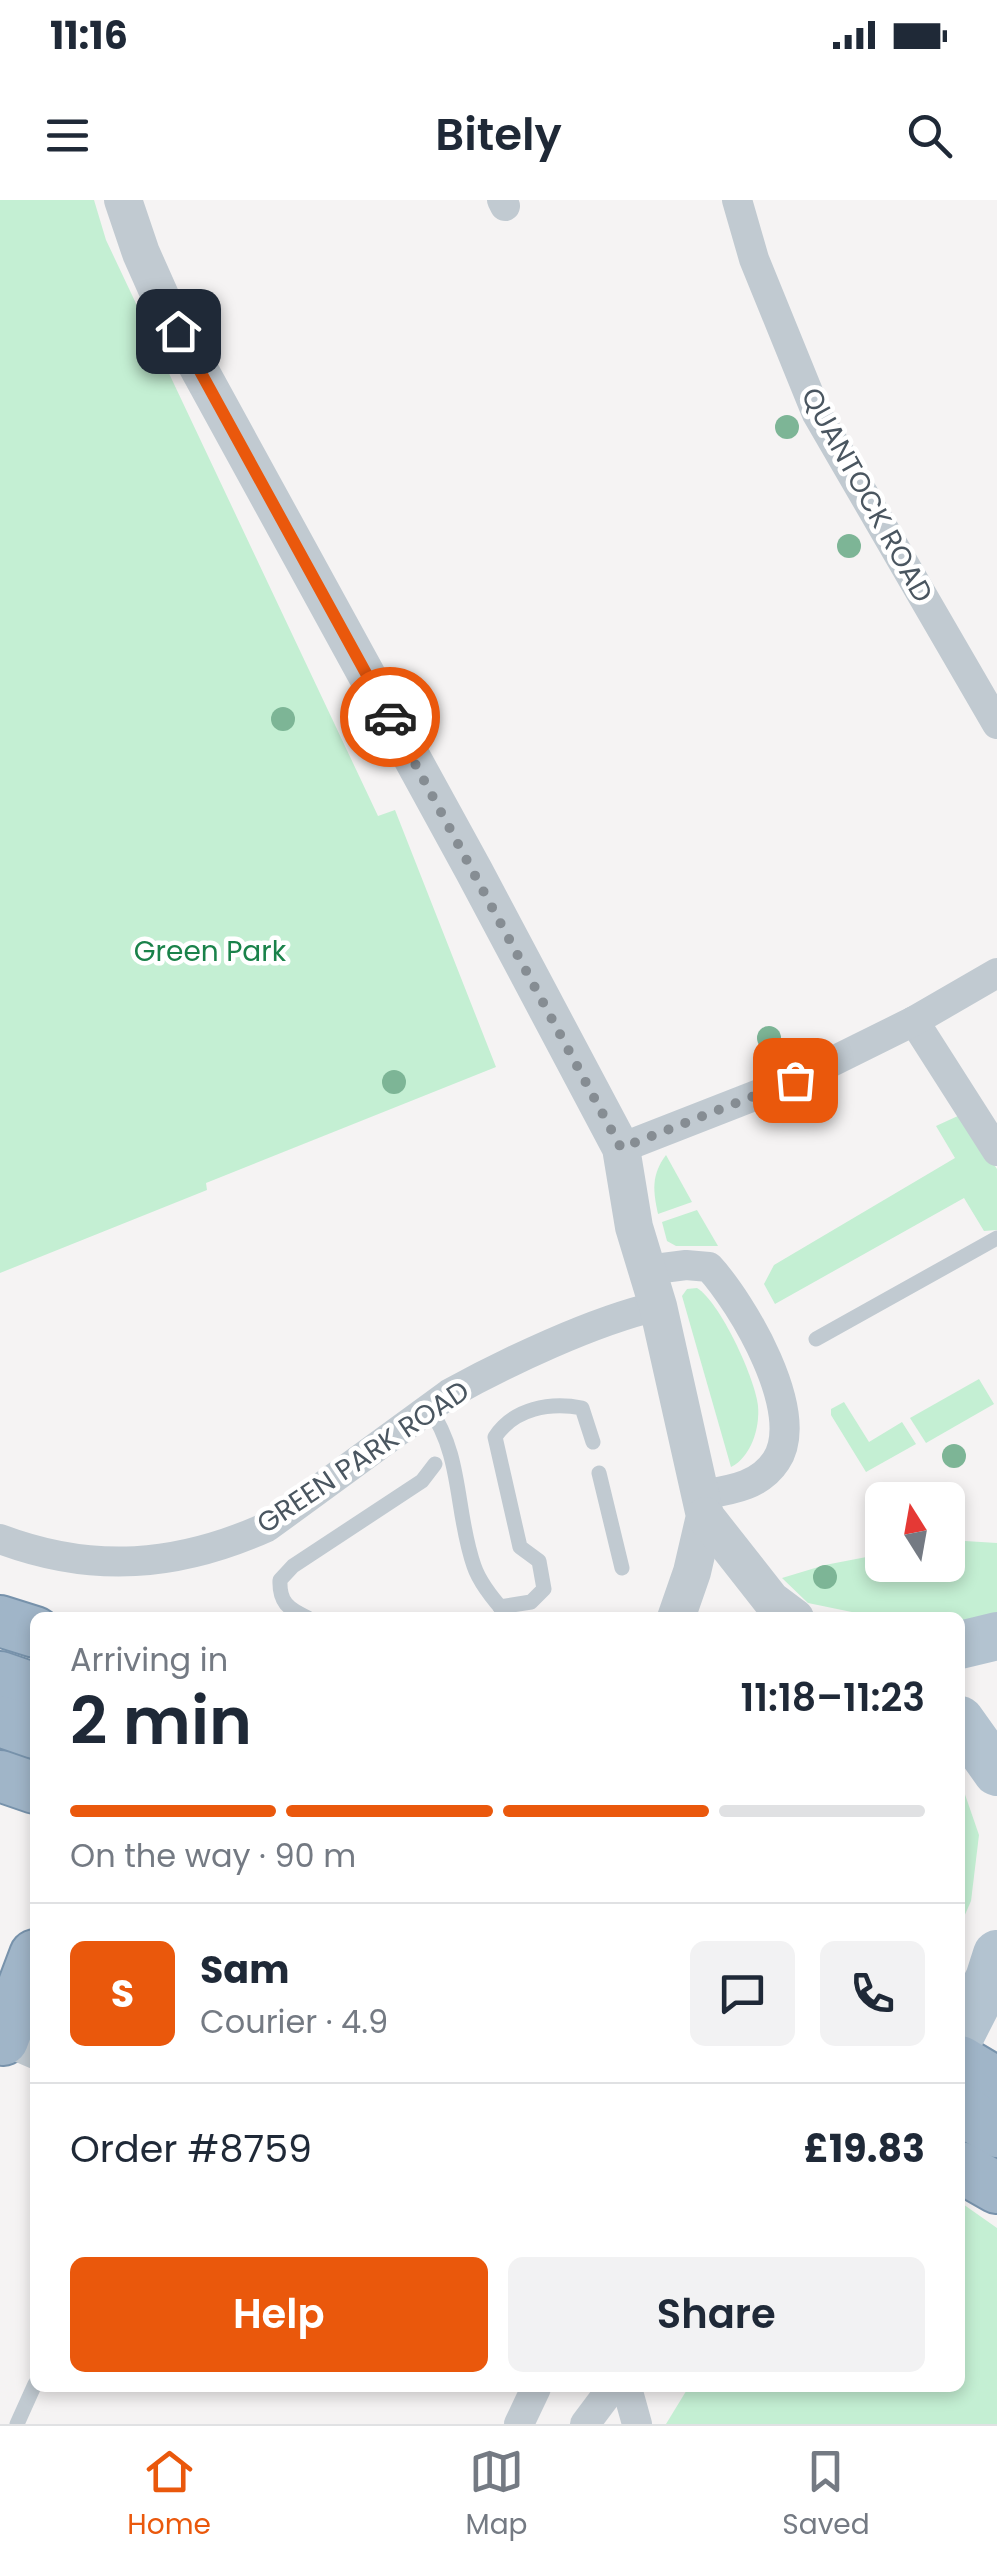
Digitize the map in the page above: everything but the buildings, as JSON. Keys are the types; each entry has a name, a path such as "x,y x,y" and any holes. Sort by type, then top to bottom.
{"highway":[{"path":"0,1620 30,1630"},
{"path":"0,1677 30,1687"},
{"path":"0,1721 30,1731"},
{"path":"12,2044 30,1974"},
{"path":"965,2064 997,2084"},
{"path":"965,2113 997,2132"},
{"path":"965,2170 997,2188"}],"main road":[{"path":"965,1644 997,1636"},
{"path":"965,1727 997,1772"},
{"path":"965,2026 997,1954"}],"street":[{"path":"123,200 165,307 621,1148 634,1226 658,1306 703,1506 692,1572 678,1612"},
{"name":"QUANTOCK ROAD","path":"737,200 754,259 817,414 997,724"},
{"path":"621,1148 795,1080 914,1022 997,974"},
{"path":"914,1022 997,1151"},
{"path":"647,1270 686,1265 709,1267 728,1288 770,1366 780,1395 784,1432 775,1464 745,1486 703,1506"},
{"name":"GREEN PARK ROAD","path":"0,1539 80,1560 159,1561 200,1553 267,1527 428,1408 480,1377 620,1316 658,1306"},
{"path":"703,1506 772,1600 787,1612"},
{"path":"519,2424 534,2392"},
{"path":"585,2424 609,2392"},
{"path":"628,2392 637,2424"}],"lane":[{"path":"816,1338 997,1238"},
{"path":"428,1408 447,1438 454,1458 474,1568 505,1612 532,1602 544,1589 539,1561 520,1547 495,1437 506,1420 558,1403 582,1408 593,1442"},
{"path":"298,1612 280,1596 280,1580 292,1566 422,1481 434,1464"},
{"path":"600,1473 622,1568"},
{"path":"17,2424 31,2392"}],"green space":[{"name":"Green Park","path":"0,200 94,200 106,240 378,816 395,810 496,1067 206,1183 207,1190 0,1273"},
{"path":"960,1115 997,1169 997,1230 984,1231 964,1198 775,1304 764,1284 774,1265 955,1158 936,1126"},
{"path":"666,1155 692,1202 658,1214 654,1183"},
{"path":"697,1210 718,1246 676,1246 667,1241 662,1222"},
{"path":"697,1288 716,1308 735,1342 758,1406 753,1441 731,1467 682,1296 687,1289"},
{"path":"979,1379 994,1404 926,1443 910,1418"},
{"path":"844,1402 869,1442 902,1422 916,1444 866,1472 831,1415 831,1409"},
{"path":"965,1541 997,1543 997,1622 965,1627 965,1612 852,1612 808,1603 782,1578 865,1557 865,1582 965,1582"},
{"path":"965,1794 979,1835 971,1901 965,1915"},
{"path":"965,2206 997,2228 997,2424 666,2424 686,2392 965,2392"}],"way so far":[{"path":"390,717 621,1148 795,1080"}],"route":[{"path":"178,331 390,717"}]}
